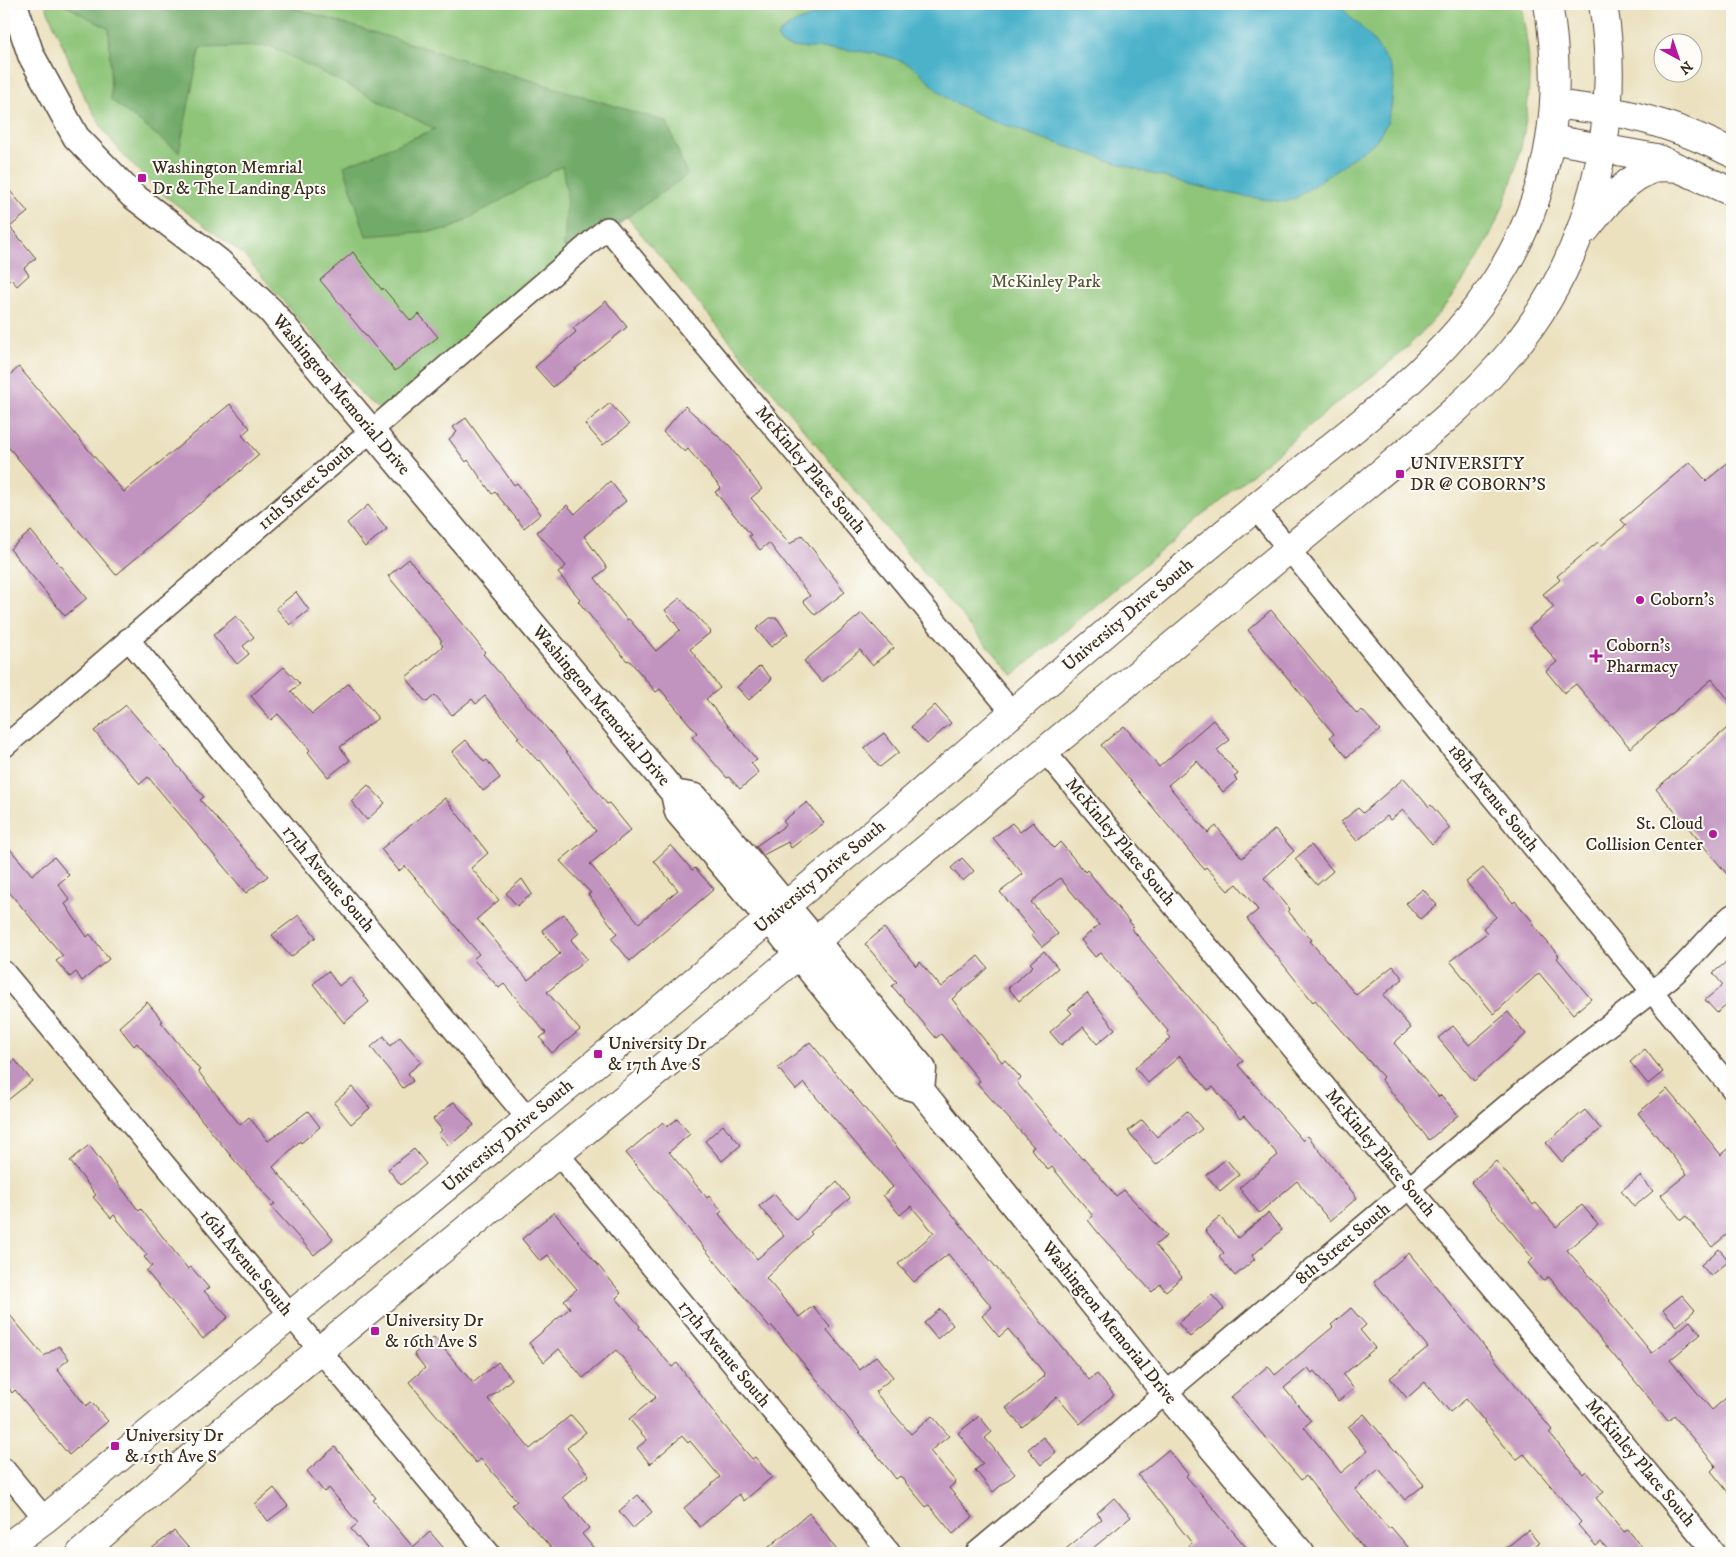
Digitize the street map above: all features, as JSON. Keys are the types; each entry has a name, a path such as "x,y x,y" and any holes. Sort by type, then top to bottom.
{"main road":[{"name":"University Drive South","path":"4,1549 45,1519 895,815 1012,712 1432,360 1467,322 1503,270 1519,239 1538,187 1551,139 1556,104 1555,48 1548,4"},
{"path":"82,1553 198,1451 1438,425 1510,354 1546,302 1573,246 1590,204 1602,147 1607,110 1609,55 1603,4"},
{"path":"1556,104 1607,110 1665,126 1732,153"},
{"path":"1551,139 1656,158 1732,192"},
{"path":"1573,246 1610,201 1635,179 1656,168 1681,168"}],"street":[{"name":"Washington Memorial Drive","path":"14,4 31,55 76,137 132,195 218,261 271,311 370,432 674,792 695,797 807,949 922,1069 921,1090 1166,1393 1302,1553"},
{"name":"11th Street South","path":"4,747 607,228"},
{"name":"McKinley Place South","path":"607,228 1012,712"},
{"name":"18th Avenue South","path":"1255,508 1732,1089"},
{"name":"17th Avenue South","path":"128,639 528,1119"},
{"name":"McKinley Place South","path":"1045,752 1715,1553"},
{"name":"8th Street South","path":"976,1553 1524,1091 1691,960 1713,932 1732,915"},
{"name":"16th Avenue South","path":"4,972 489,1553"},
{"name":"17th Avenue South","path":"558,1154 890,1553"},
{"path":"4,1469 45,1519"}],"green space":[{"name":"McKinley Park","path":"45,4 1521,4 1528,51 1529,79 1521,149 1499,216 1484,247 1466,277 1445,306 1422,332 1392,360 1338,402 1013,675 910,557 627,217 389,406 379,408 365,398 244,255 157,190 125,157 104,131 84,96"},
{"path":"63,4 281,4 667,122 687,175 627,217 564,248 567,193 562,166 448,230 366,236 344,166 435,129 270,46 200,48 179,152 111,100 109,29"}],"water":[{"path":"863,4 1338,4 1370,36 1389,64 1394,76 1391,108 1387,123 1375,142 1296,198 1285,202 1229,193 1146,172 994,121 946,98 917,70 904,62 874,53 853,50 791,47 781,44 777,36 784,29 804,19"}],"building":[{"path":"4,184 28,212 10,227 36,258 24,268 29,275 17,286 11,279 4,285"},
{"path":"353,252 382,290 383,288 411,321 419,314 438,337 395,371 320,280"},
{"path":"606,301 627,327 553,387 535,367 576,332 573,328"},
{"path":"19,367 124,492 230,404 250,428 242,435 259,455 116,575 4,442 4,380"},
{"path":"610,403 629,425 603,445 585,424"},
{"path":"685,406 730,447 762,489 751,498 790,544 802,535 845,592 815,615 803,601 810,596 769,543 760,550 749,536 751,535 715,492 721,488 688,449 685,452 663,432"},
{"path":"466,418 514,485 517,483 541,514 524,528 495,492 492,494 468,460 466,462 449,439 457,432 453,427"},
{"name":"Coborn's","path":"1732,459 1732,704 1712,679 1630,748 1576,684 1564,693 1546,671 1557,662 1529,628 1554,607 1543,594 1560,580 1557,576 1598,542 1601,546 1626,525 1621,520 1690,462 1706,481"},
{"path":"610,481 626,501 584,536 607,568 595,578 627,620 629,619 656,651 680,630 665,610 680,598 711,632 690,649 720,688 706,699 757,760 751,763 759,773 740,789 729,777 727,778 692,737 697,733 660,689 656,692 629,660 627,661 578,601 580,599 558,573 566,566 537,532 567,505 575,514"},
{"path":"368,505 387,529 365,547 347,523"},
{"path":"31,531 87,598 65,616 10,549"},
{"path":"409,559 485,652 483,654 556,739 607,804 609,803 631,830 590,864 639,923 678,890 654,861 671,845 692,870 695,868 714,889 630,961 611,938 617,933 588,894 591,893 560,861 596,831 540,760 538,761 517,738 519,737 485,696 476,704 472,699 452,715 435,695 427,702 423,699 406,677 443,646 440,642 442,641 388,576"},
{"path":"296,592 309,610 290,625 276,608"},
{"path":"1271,610 1357,714 1362,710 1380,730 1347,757 1330,737 1334,734 1248,630"},
{"path":"862,613 894,648 872,665 860,650 822,682 804,661"},
{"path":"236,616 254,637 243,646 249,654 237,664 213,635"},
{"path":"770,618 777,618 788,634 771,647 756,629"},
{"path":"760,666 772,679 749,700 737,687"},
{"path":"284,667 300,684 291,691 312,714 349,683 378,718 340,747 350,760 328,777 308,752 310,750 278,714 271,720 251,696"},
{"path":"126,705 204,797 200,800 268,876 246,893 148,777 140,784 94,731"},
{"path":"935,705 951,723 927,744 911,727"},
{"path":"1213,720 1230,740 1217,750 1238,774 1234,777 1237,780 1223,792 1197,761 1168,785 1208,833 1216,826 1242,858 1275,829 1294,851 1264,878 1290,909 1288,911 1312,940 1310,941 1356,995 1393,966 1403,979 1383,995 1411,1028 1394,1043 1439,1097 1441,1095 1458,1115 1429,1140 1381,1079 1383,1077 1315,1000 1313,1002 1247,919 1258,910 1237,884 1228,891 1206,867 1204,869 1101,745 1124,726 1159,767"},
{"name":"St. Cloud Collision Center","path":"1732,724 1732,880 1656,789"},
{"path":"884,733 899,752 880,767 864,748"},
{"path":"466,740 484,762 487,760 500,778 483,791 452,752"},
{"path":"1404,778 1429,807 1431,805 1450,828 1432,844 1403,810 1390,820 1387,816 1357,841 1341,822 1358,808 1363,813"},
{"path":"368,785 385,803 367,820 351,801"},
{"path":"445,798 488,853 471,868 499,900 477,919 528,980 560,954 542,930 564,914 579,933 571,940 587,959 547,992 580,1030 552,1053 540,1038 546,1033 504,984 499,988 473,959 479,954 405,866 399,871 381,849"},
{"path":"807,802 824,823 791,848 788,842 763,855 756,846 786,825 783,821"},
{"path":"1033,822 1054,848 1060,842 1085,872 1087,870 1133,926 1131,928 1243,1061 1238,1065 1303,1141 1308,1136 1357,1198 1330,1221 1297,1181 1259,1213 1239,1188 1278,1155 1244,1116 1240,1119 1213,1087 1208,1090 1180,1056 1148,1083 1135,1068 1171,1038 1167,1033 1168,1031 1101,953 1095,957 1081,940 1099,925 1060,878 1031,902 1058,934 1042,947 1032,935 1034,933 1000,892 1023,874 993,838 1012,823 1020,832"},
{"path":"4,842 32,875 54,857 69,875 58,884 70,900 65,904 87,937 90,934 109,959 82,981 76,972 70,977 56,961 63,956 4,886"},
{"path":"1311,845 1333,871 1317,885 1295,859"},
{"path":"962,858 974,871 963,881 951,868"},
{"path":"1483,868 1513,903 1515,901 1534,923 1532,924 1559,956 1557,958 1591,999 1573,1014 1539,973 1494,1014 1450,961 1487,933 1483,928 1496,917 1466,882"},
{"path":"522,879 532,894 517,906 506,893"},
{"path":"1423,889 1437,905 1420,919 1406,903"},
{"path":"299,915 316,937 291,957 272,935"},
{"path":"884,928 916,966 920,962 941,987 978,956 988,968 952,999 1002,1062 1005,1060 1021,1078 1016,1082 1082,1159 1084,1158 1116,1196 1124,1190 1167,1236 1155,1245 1182,1277 1166,1291 1160,1284 1152,1292 1100,1235 1088,1220 1093,1216 1052,1167 1048,1170 1031,1149 1034,1147 977,1083 980,1081 941,1034 936,1038 892,986 897,982 865,944"},
{"path":"1044,951 1058,968 1019,1001 1008,988 1033,966 1030,963"},
{"path":"1732,957 1732,1001 1717,1013 1705,1000 1723,985 1713,973"},
{"path":"328,971 339,986 350,977 369,1002 344,1023 313,984"},
{"path":"1087,993 1115,1029 1097,1044 1083,1027 1061,1045 1050,1032 1072,1013 1068,1009"},
{"path":"147,1002 240,1125 249,1117 268,1141 308,1111 320,1127 301,1143 300,1141 273,1167 333,1239 314,1255 271,1206 275,1204 235,1161 176,1088 137,1043 134,1046 119,1027"},
{"path":"1508,1012 1526,1034 1474,1081 1438,1038 1453,1026 1469,1045"},
{"path":"384,1036 390,1046 400,1037 421,1062 408,1073 413,1081 403,1088 371,1047"},
{"path":"810,1042 1089,1380 1097,1374 1114,1395 1080,1424 1057,1397 1022,1427 1006,1408 1045,1376 1044,1373 1008,1329 999,1337 982,1316 992,1307 948,1254 914,1282 898,1264 934,1233 911,1206 900,1215 883,1195 893,1187 804,1083 796,1090 778,1068"},
{"path":"1645,1049 1663,1072 1648,1084 1630,1062"},
{"path":"15,1060 32,1081 4,1103 4,1069"},
{"path":"352,1087 370,1108 351,1124 334,1103"},
{"path":"1667,1089 1721,1155 1732,1146 1732,1230 1712,1247 1686,1216 1681,1220 1661,1195 1687,1174 1638,1113"},
{"path":"454,1102 474,1125 449,1146 438,1134 442,1130 433,1119"},
{"path":"1585,1110 1601,1129 1562,1162 1546,1143"},
{"path":"1187,1111 1202,1129 1156,1165 1128,1131 1142,1120 1157,1137"},
{"path":"677,1119 690,1134 669,1152 707,1198 709,1196 722,1211 719,1214 757,1259 784,1236 759,1206 774,1194 796,1220 837,1182 850,1198 810,1232 812,1234 766,1278 799,1317 813,1306 830,1327 827,1330 860,1370 876,1356 893,1377 875,1392 911,1434 932,1416 949,1436 930,1451 956,1482 949,1488 973,1517 953,1534 929,1505 926,1507 900,1476 896,1479 830,1395 771,1325 769,1327 626,1153 663,1122 667,1127"},
{"path":"723,1125 741,1145 722,1161 705,1141"},
{"path":"89,1145 139,1211 141,1209 188,1269 191,1267 209,1288 204,1291 228,1317 203,1339 146,1271 152,1266 144,1257 147,1255 114,1215 111,1218 93,1197 96,1195 70,1161"},
{"path":"414,1149 426,1164 401,1185 388,1169"},
{"path":"1226,1159 1239,1175 1220,1191 1206,1175"},
{"path":"1496,1161 1533,1205 1536,1203 1556,1227 1582,1205 1598,1224 1567,1250 1652,1353 1690,1321 1701,1334 1670,1360 1712,1410 1732,1393 1732,1497 1711,1471 1716,1466 1674,1416 1668,1421 1549,1277 1543,1281 1528,1263 1533,1259 1471,1182"},
{"path":"1640,1176 1653,1191 1634,1207 1621,1191"},
{"path":"554,1212 621,1293 616,1298 640,1326 639,1328 672,1367 677,1363 718,1418 752,1459 755,1457 772,1477 744,1501 739,1494 700,1527 684,1508 720,1477 690,1441 688,1443 682,1436 650,1464 637,1448 647,1440 629,1419 656,1397 616,1350 583,1378 559,1349 544,1362 529,1343 570,1308 564,1300 577,1289 548,1255 540,1261 522,1239"},
{"path":"1268,1213 1282,1230 1252,1256 1255,1259 1235,1276 1219,1257 1224,1253 1205,1230 1220,1217 1238,1238"},
{"path":"1719,1249 1729,1261 1711,1276 1701,1265"},
{"path":"1409,1253 1552,1430 1549,1433 1583,1474 1586,1471 1604,1492 1596,1498 1624,1532 1628,1530 1647,1553 1611,1553 1601,1542 1596,1546 1578,1525 1581,1522 1524,1454 1516,1460 1466,1399 1450,1412 1425,1382 1407,1398 1390,1378 1428,1347 1374,1282"},
{"path":"1212,1295 1224,1309 1190,1337 1178,1323"},
{"path":"1682,1295 1695,1310 1677,1326 1663,1310"},
{"path":"4,1308 44,1356 59,1346 69,1359 57,1369 86,1406 91,1402 108,1421 69,1455 15,1390 12,1393 4,1381"},
{"path":"1351,1308 1366,1325 1360,1330 1375,1348 1343,1375 1354,1389 1338,1401 1314,1371 1312,1373 1308,1368 1284,1388 1311,1421 1304,1427 1341,1473 1367,1451 1348,1427 1364,1414 1424,1485 1405,1500 1379,1469 1355,1489 1389,1529 1391,1527 1413,1553 1367,1553 1306,1476 1301,1480 1231,1397 1268,1366 1275,1375 1333,1327 1331,1325"},
{"path":"940,1309 953,1325 937,1339 924,1323"},
{"path":"434,1337 473,1383 498,1362 512,1379 488,1399 530,1449 571,1415 586,1432 567,1448 589,1475 563,1497 589,1528 582,1534 598,1553 556,1553 512,1505 517,1501 481,1459 476,1463 409,1382 425,1368 414,1354"},
{"path":"979,1416 992,1432 985,1438 1015,1474 993,1492 975,1470 983,1464 958,1433"},
{"path":"1043,1437 1056,1452 1041,1465 1028,1449"},
{"path":"335,1447 376,1498 373,1500 413,1547 430,1532 448,1553 371,1553 351,1529 358,1523 329,1488 324,1492 307,1471"},
{"path":"1168,1450 1188,1474 1186,1476 1251,1553 1180,1553 1192,1543 1138,1475"},
{"path":"274,1488 288,1506 268,1521 255,1504"},
{"path":"638,1495 652,1512 633,1528 619,1511"},
{"path":"1114,1498 1131,1517 1087,1553 1061,1553 1102,1519 1097,1513"},
{"path":"809,1513 839,1553 762,1553"},
{"path":"1528,1530 1539,1543 1526,1553 1500,1553"},
{"path":"174,1531 193,1553 146,1553"}],"place":[{"name":"Washington Memrial Dr & The Landing Apts","path":"142,178"},
{"name":"UNIVERSITY DR @ COBORN'S","path":"1400,474"},
{"name":"Coborn's","path":"1640,600"},
{"name":"Coborn's Pharmacy","path":"1596,656"},
{"name":"St. Cloud Collision Center","path":"1713,834"},
{"name":"University Dr & 17th Ave S","path":"598,1054"},
{"name":"University Dr & 16th Ave S","path":"375,1331"},
{"name":"University Dr & 15th Ave S","path":"115,1446"}]}
